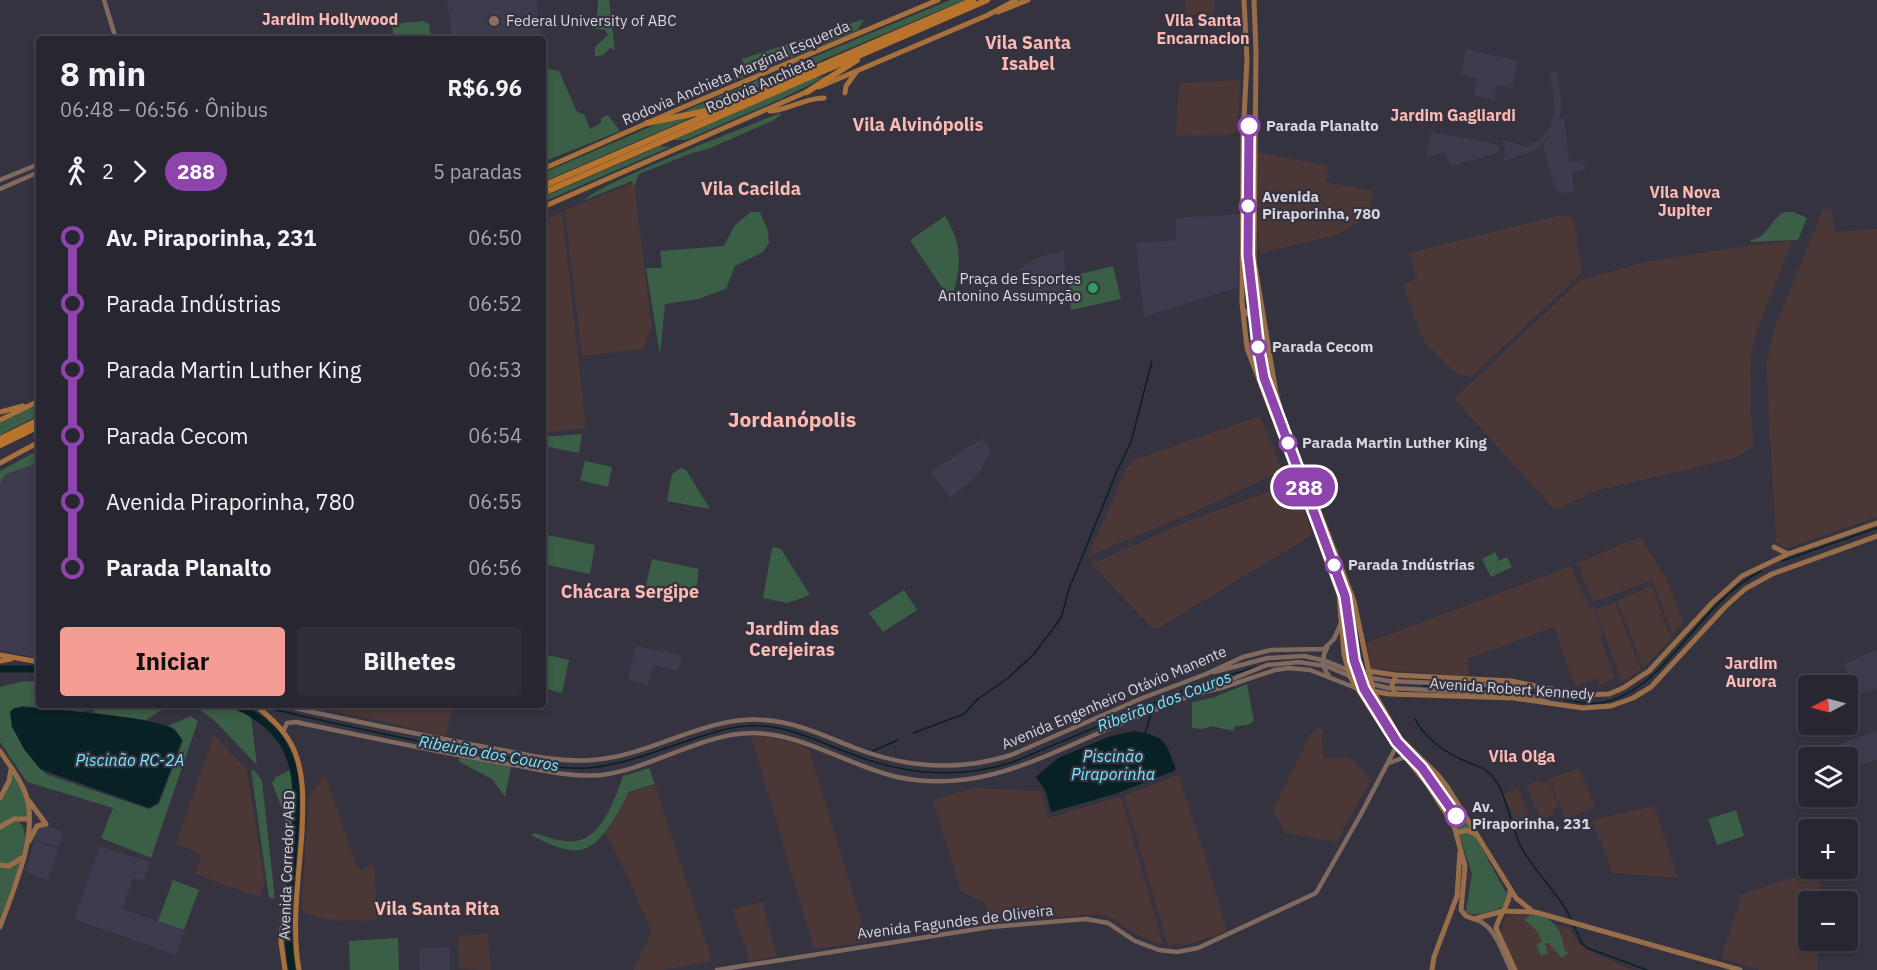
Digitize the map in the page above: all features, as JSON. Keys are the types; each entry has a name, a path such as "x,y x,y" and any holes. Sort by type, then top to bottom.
{"highway":[{"name":"Rodovia Anchieta Marginal Esquerda","path":"546,168 938,0"},
{"name":"Rodovia Anchieta","path":"546,185 973,0"},
{"name":"Rodovia Anchieta","path":"546,192 987,0"},
{"path":"988,15 1016,0"},
{"path":"546,206 858,70 1028,0"},
{"path":"807,92 872,50"},
{"path":"845,93 847,84 858,70"},
{"path":"762,112 782,110 806,100 824,98"},
{"path":"647,123 739,102"},
{"path":"782,110 784,116"},
{"path":"0,412 36,401"},
{"path":"0,420 36,402"},
{"path":"0,439 36,421"},
{"path":"0,445 36,427"},
{"path":"0,465 36,444"},
{"path":"0,655 36,662"},
{"path":"0,661 12,658"},
{"name":"Avenida Corredor ABD","path":"258,708 283,732 294,751 303,788 295,941 299,970"},
{"name":"Avenida Corredor ABD","path":"284,908 281,942 285,970"}],"main road":[{"path":"104,0 115,36"},
{"path":"1244,0 1247,60 1243,137 1242,308 1244,337 1339,595 1344,654 1350,677 1396,747 1406,757 1446,812 1456,833 1465,874 1461,909 1464,914 1484,922 1490,928 1513,970"},
{"path":"1254,0 1256,52 1254,260 1262,310 1282,415 1354,602 1372,691 1400,738 1448,788 1520,903 1535,912 1740,970"},
{"path":"0,180 36,165"},
{"path":"18,181 23,178 22,170"},
{"path":"0,189 36,173"},
{"path":"1242,275 1246,267 1254,260"},
{"path":"1242,308 1247,314 1253,316 1262,310"},
{"path":"1254,366 1258,358 1266,358 1273,374"},
{"name":"Avenida Robert Kennedy","path":"1368,671 1396,675 1511,681 1590,696 1609,694 1649,671 1712,603 1734,583 1763,565 1788,554 1877,523"},
{"name":"Avenida Robert Kennedy","path":"1342,683 1356,688 1392,694 1491,697 1551,703 1573,708 1611,706 1633,698 1660,678 1725,607 1745,589 1772,574 1877,536"},
{"path":"1774,547 1788,554"},
{"path":"1330,677 1323,663 1323,655 1336,637 1342,617"},
{"name":"Avenida Engenheiro Otávio Manente","path":"294,708 458,742 551,759 575,760 614,757 729,721 763,719 785,723 892,760 945,767 983,763 1011,755 1140,699 1206,674 1229,662 1262,652 1311,650 1329,646"},
{"path":"1310,670 1317,662 1316,655 1311,650"},
{"path":"1206,674 1268,658 1304,656 1326,661 1376,680 1547,688"},
{"path":"1199,693 1271,664 1299,662 1326,666 1364,682 1388,688 1502,693 1532,696 1551,703"},
{"name":"Avenida Engenheiro Otávio Manente","path":"283,732 286,725 294,722 455,755 561,773 590,775 631,768 728,736 760,733 792,740 887,774 914,780 950,781 991,776 1023,766 1199,693 1275,670 1295,668 1310,670 1342,683"},
{"path":"1382,710 1383,699 1392,694 1392,685 1396,675"},
{"name":"Avenida Fagundes de Oliveira","path":"717,970 990,927 1086,919 1108,923 1135,941 1159,950 1177,952 1192,950 1224,938 1314,895 1396,747"},
{"path":"0,751 46,824 37,826 26,848 0,927"},
{"path":"1389,763 1406,757"},
{"path":"1,796 9,781 11,768"},
{"path":"26,848 29,819 27,797"},
{"path":"19,819 24,824 27,837"},
{"path":"0,827 8,821 29,819"},
{"path":"1456,833 1467,830 1478,836"},
{"path":"1432,970 1434,957 1457,896 1460,847"},
{"path":"0,864 12,865 23,857"},
{"path":"1510,889 1509,900 1496,924 1497,932 1513,970"},
{"path":"1473,919 1503,911 1535,912"}],"shaded area":[{"name":"Federal University of ABC","path":"447,0 537,0 541,36 452,36"},
{"path":"1186,0 1214,0 1214,17 1185,14"},
{"path":"1466,49 1518,61 1512,88 1497,85 1494,100 1474,95 1477,78 1461,75"},
{"path":"1550,71 1557,72 1562,105 1559,120 1564,116 1569,162 1584,160 1585,170 1572,172 1574,191 1558,193 1554,186 1543,144 1554,132 1535,150 1504,161 1505,147 1501,140 1528,147 1539,140 1550,128 1555,109"},
{"path":"1240,80 1237,132 1228,135 1176,136 1179,83"},
{"path":"1431,132 1495,144 1499,151 1450,166 1446,152 1426,157"},
{"path":"1257,152 1329,166 1325,182 1374,191 1370,208 1355,225 1336,235 1261,253 1258,249"},
{"path":"634,183 652,326 642,349 582,356 565,210"},
{"path":"1828,208 1832,213 1835,232 1877,229 1877,517 1788,548 1776,541 1766,365 1774,329 1823,210"},
{"path":"562,212 586,428 546,433 546,219"},
{"path":"1240,214 1238,287 1144,317 1136,243 1176,240 1176,218"},
{"path":"1557,216 1567,216 1574,221 1582,273 1470,378 1454,372 1426,344 1419,330 1403,284 1417,279 1409,253"},
{"path":"1792,241 1757,330 1751,354 1750,405 1754,446 1735,458 1595,491 1555,510 1454,399 1580,280 1649,261"},
{"path":"1064,252 1065,293 1043,306 1018,270 1040,256"},
{"path":"1260,416 1288,485 1294,482 1312,535 1159,628 1153,629 1091,564 1186,522 1281,487 1276,474 1196,511 1088,556 1127,468 1134,460"},
{"path":"982,438 991,451 976,477 950,498 931,472"},
{"path":"36,463 36,657 0,650 0,485 5,476"},
{"path":"1640,537 1667,579 1683,623 1672,635 1653,580 1593,602 1577,563"},
{"path":"1571,566 1590,609 1593,608 1603,635 1600,637 1615,678 1599,685 1597,679 1575,686 1554,627 1467,659 1469,676 1372,669 1366,643"},
{"path":"1652,586 1671,639 1643,668 1617,601"},
{"path":"1615,603 1641,670 1622,682 1595,609"},
{"path":"636,646 679,655 682,659 678,671 654,665 648,684 631,681 628,676"},
{"path":"1877,650 1877,688 1858,695 1858,675 1847,675 1844,664"},
{"path":"327,708 452,708 446,736"},
{"path":"1317,727 1322,730 1323,758 1350,758 1371,779 1337,842 1285,833 1273,810 1310,735"},
{"path":"1877,731 1877,759 1858,766 1858,747 1838,747 1837,745"},
{"path":"214,735 247,770 265,883 259,897 195,874 202,854 176,844"},
{"path":"751,736 775,738 809,750 868,942 814,949"},
{"path":"1576,769 1581,772 1595,807 1566,819 1549,779"},
{"path":"325,775 357,868 360,870 374,865 377,920 326,919 305,913 302,908 309,796"},
{"path":"1178,775 1227,931 1190,944 1168,945 1124,796"},
{"path":"1537,781 1544,783 1548,781 1559,807 1553,809 1554,814 1541,820 1526,785"},
{"path":"655,785 712,961 663,970 633,970 652,932 605,832 609,829 629,793"},
{"path":"973,788 1041,791 1049,818 1121,796 1163,944 1136,934 1111,917 1097,914 993,923 985,903 961,892 933,800"},
{"path":"1515,788 1519,791 1529,816 1514,823 1512,812 1503,795"},
{"path":"1654,806 1678,878 1613,873 1592,820"},
{"path":"47,826 64,832 58,847 34,839 38,828"},
{"path":"35,841 58,849 48,880 25,872"},
{"path":"99,848 150,862 143,881 133,878 122,909 185,931 176,955 74,919"},
{"path":"1798,876 1798,879 1820,879 1819,891 1798,891 1798,951 1818,951 1818,970 1760,970 1721,958 1742,894"},
{"path":"762,902 777,956 750,961 732,909"},
{"path":"1514,914 1540,919 1570,929 1580,945 1633,970 1517,970 1502,934 1504,919"},
{"path":"488,933 491,970 459,969 458,937"},
{"path":"450,947 450,970 420,970 419,949"}],"green space":[{"path":"598,0 609,0 615,50 610,48 603,55 595,56 595,47 608,35 605,30 596,29"},
{"path":"950,0 964,0 709,108 682,112"},
{"path":"864,19 858,30 713,90 705,89 746,73 742,59"},
{"path":"423,21 429,24 431,36 394,36 392,26"},
{"path":"546,69 559,71 577,112 584,114 590,129 601,123 601,118 608,115 620,131 546,161"},
{"path":"827,76 686,140 672,140 814,78"},
{"path":"780,113 781,115 772,121 708,149 639,174 634,187 632,181 585,200 595,192 644,169"},
{"path":"695,116 546,181 546,172 664,121"},
{"path":"660,146 670,147 546,201 546,196"},
{"path":"751,212 760,212 768,231 769,243 763,252 735,266 726,289 698,299 665,304 660,355 646,268 662,268 660,251 724,246 735,225"},
{"path":"1784,212 1794,212 1807,218 1798,240 1751,242 1765,232"},
{"path":"945,216 955,238 959,258 959,268 951,301 910,240"},
{"name":"Praça de Esportes Antonino Assumpção","path":"1113,266 1121,299 1071,310 1068,277"},
{"path":"36,405 36,417 0,435 0,423"},
{"path":"582,434 579,453 546,447 546,437"},
{"path":"36,452 36,463 5,475 0,484 0,471"},
{"path":"585,461 612,467 608,487 580,480"},
{"path":"681,468 686,470 710,509 667,501 672,474"},
{"path":"546,535 595,545 590,574 546,565"},
{"path":"772,548 781,549 810,595 788,603 763,598"},
{"path":"1495,552 1499,560 1496,562 1507,557 1512,567 1491,577 1482,559"},
{"path":"652,559 699,569 695,599 645,590"},
{"path":"904,590 917,610 883,632 869,613"},
{"path":"546,655 569,660 562,693 546,689"},
{"path":"24,681 36,682 36,707 22,706 16,710 15,717 21,739 27,750 48,775 149,809 159,804 183,741 174,728 168,726 191,716 198,721 151,858 101,838 113,808 27,782 0,742 0,687"},
{"path":"1247,684 1254,721 1247,725 1235,726 1233,731 1211,726 1203,729 1192,728 1192,702 1212,698"},
{"path":"46,708 83,708 82,711"},
{"path":"94,708 164,708 146,720 94,713"},
{"path":"197,708 232,708 251,717 257,765 214,720"},
{"path":"458,759 511,767 505,797 492,779 460,762"},
{"path":"1417,761 1428,767 1440,780 1466,819 1506,892 1507,902 1500,908 1478,914 1469,914 1466,911 1472,874 1454,819 1415,765"},
{"path":"649,768 655,784 629,792 609,827 595,843 587,848 573,850 554,846 531,835 535,833 571,841 583,839 597,829 603,821 623,776"},
{"path":"251,769 262,781 275,899 269,898"},
{"path":"290,770 293,778 294,799 290,902 288,902 287,829 272,783 276,777"},
{"path":"13,772 26,798 28,818 13,818 0,824 0,801"},
{"path":"1736,810 1744,836 1717,845 1708,819"},
{"path":"17,820 25,832 21,857 7,864 0,863 0,829"},
{"path":"20,862 18,870 0,919 0,865"},
{"path":"173,880 199,890 184,930 158,921"},
{"path":"1532,913 1547,918 1559,930 1565,951 1568,953 1562,958 1548,943 1545,944 1548,953 1541,956 1536,944 1542,942 1541,938 1524,920"},
{"path":"398,938 399,970 350,970 349,941"}],"water":[{"name":"Piscinão RC-2A","path":"14,708 125,717 173,729 182,740 158,803 149,808 40,769 24,749 12,727 10,712"},
{"name":"Piscinão Piraporinha","path":"1134,731 1153,735 1163,742 1176,770 1115,794 1051,812 1046,792 1036,777 1058,758 1108,737"}],"waterway":[{"path":"913,733 964,714 978,699 1008,678 1034,654 1061,618 1069,589 1131,442 1152,361"},
{"path":"1782,561 1877,528"},
{"path":"1423,686 1506,690 1587,703 1612,700 1651,677 1718,604 1745,581 1761,571"},
{"name":"Ribeirão dos Couros","path":"1272,663 1300,660 1318,663"},
{"name":"Ribeirão dos Couros","path":"276,710 359,729 565,768 588,768 612,764 723,730 753,725 774,727 796,733 890,766 951,773 992,768 1013,762 1194,686 1256,667"},
{"name":"Ribeirão dos Couros","path":"0,669 36,669"},
{"name":"Ribeirão dos Couros","path":"240,708 271,728 282,741 294,773 296,810 289,901 292,970"},
{"path":"1145,733 1151,714"},
{"name":"Ribeirão dos Couros","path":"1415,719 1437,745 1484,769 1494,779 1504,797 1521,847 1560,900 1571,919"},
{"path":"873,751 898,740"},
{"name":"Ribeirão dos Couros","path":"1574,926 1581,942 1587,948 1647,970"}],"bus line":[{"name":"288","path":"1249,126 1248,255 1264,378 1345,596 1354,660 1360,682 1370,703 1397,742 1422,768 1456,816"}],"place":[{"name":"Federal University of ABC","path":"494,21"},
{"name":"Parada Planalto","path":"1249,126"},
{"name":"Avenida Piraporinha, 780","path":"1248,206"},
{"name":"Praça de Esportes Antonino Assumpção","path":"1093,288"},
{"name":"Parada Cecom","path":"1258,347"},
{"name":"Parada Martin Luther King","path":"1288,443"},
{"name":"Parada Indústrias","path":"1334,565"},
{"name":"Av. Piraporinha, 231","path":"1456,816"}],"district":[{"name":"Jardim Hollywood","path":"330,19"},
{"name":"Vila Santa Encarnacion","path":"1203,29"},
{"name":"Vila Santa Isabel","path":"1028,53"},
{"name":"Jardim Gagliardi","path":"1453,115"},
{"name":"Vila Alvinópolis","path":"918,125"},
{"name":"Vila Cacilda","path":"751,189"},
{"name":"Vila Nova Jupiter","path":"1685,201"},
{"name":"Jordanópolis","path":"792,420"},
{"name":"Chácara Sergipe","path":"630,592"},
{"name":"Jardim das Cerejeiras","path":"792,639"},
{"name":"Jardim Aurora","path":"1751,672"},
{"name":"Vila Olga","path":"1522,756"},
{"name":"Vila Santa Rita","path":"437,909"}]}
